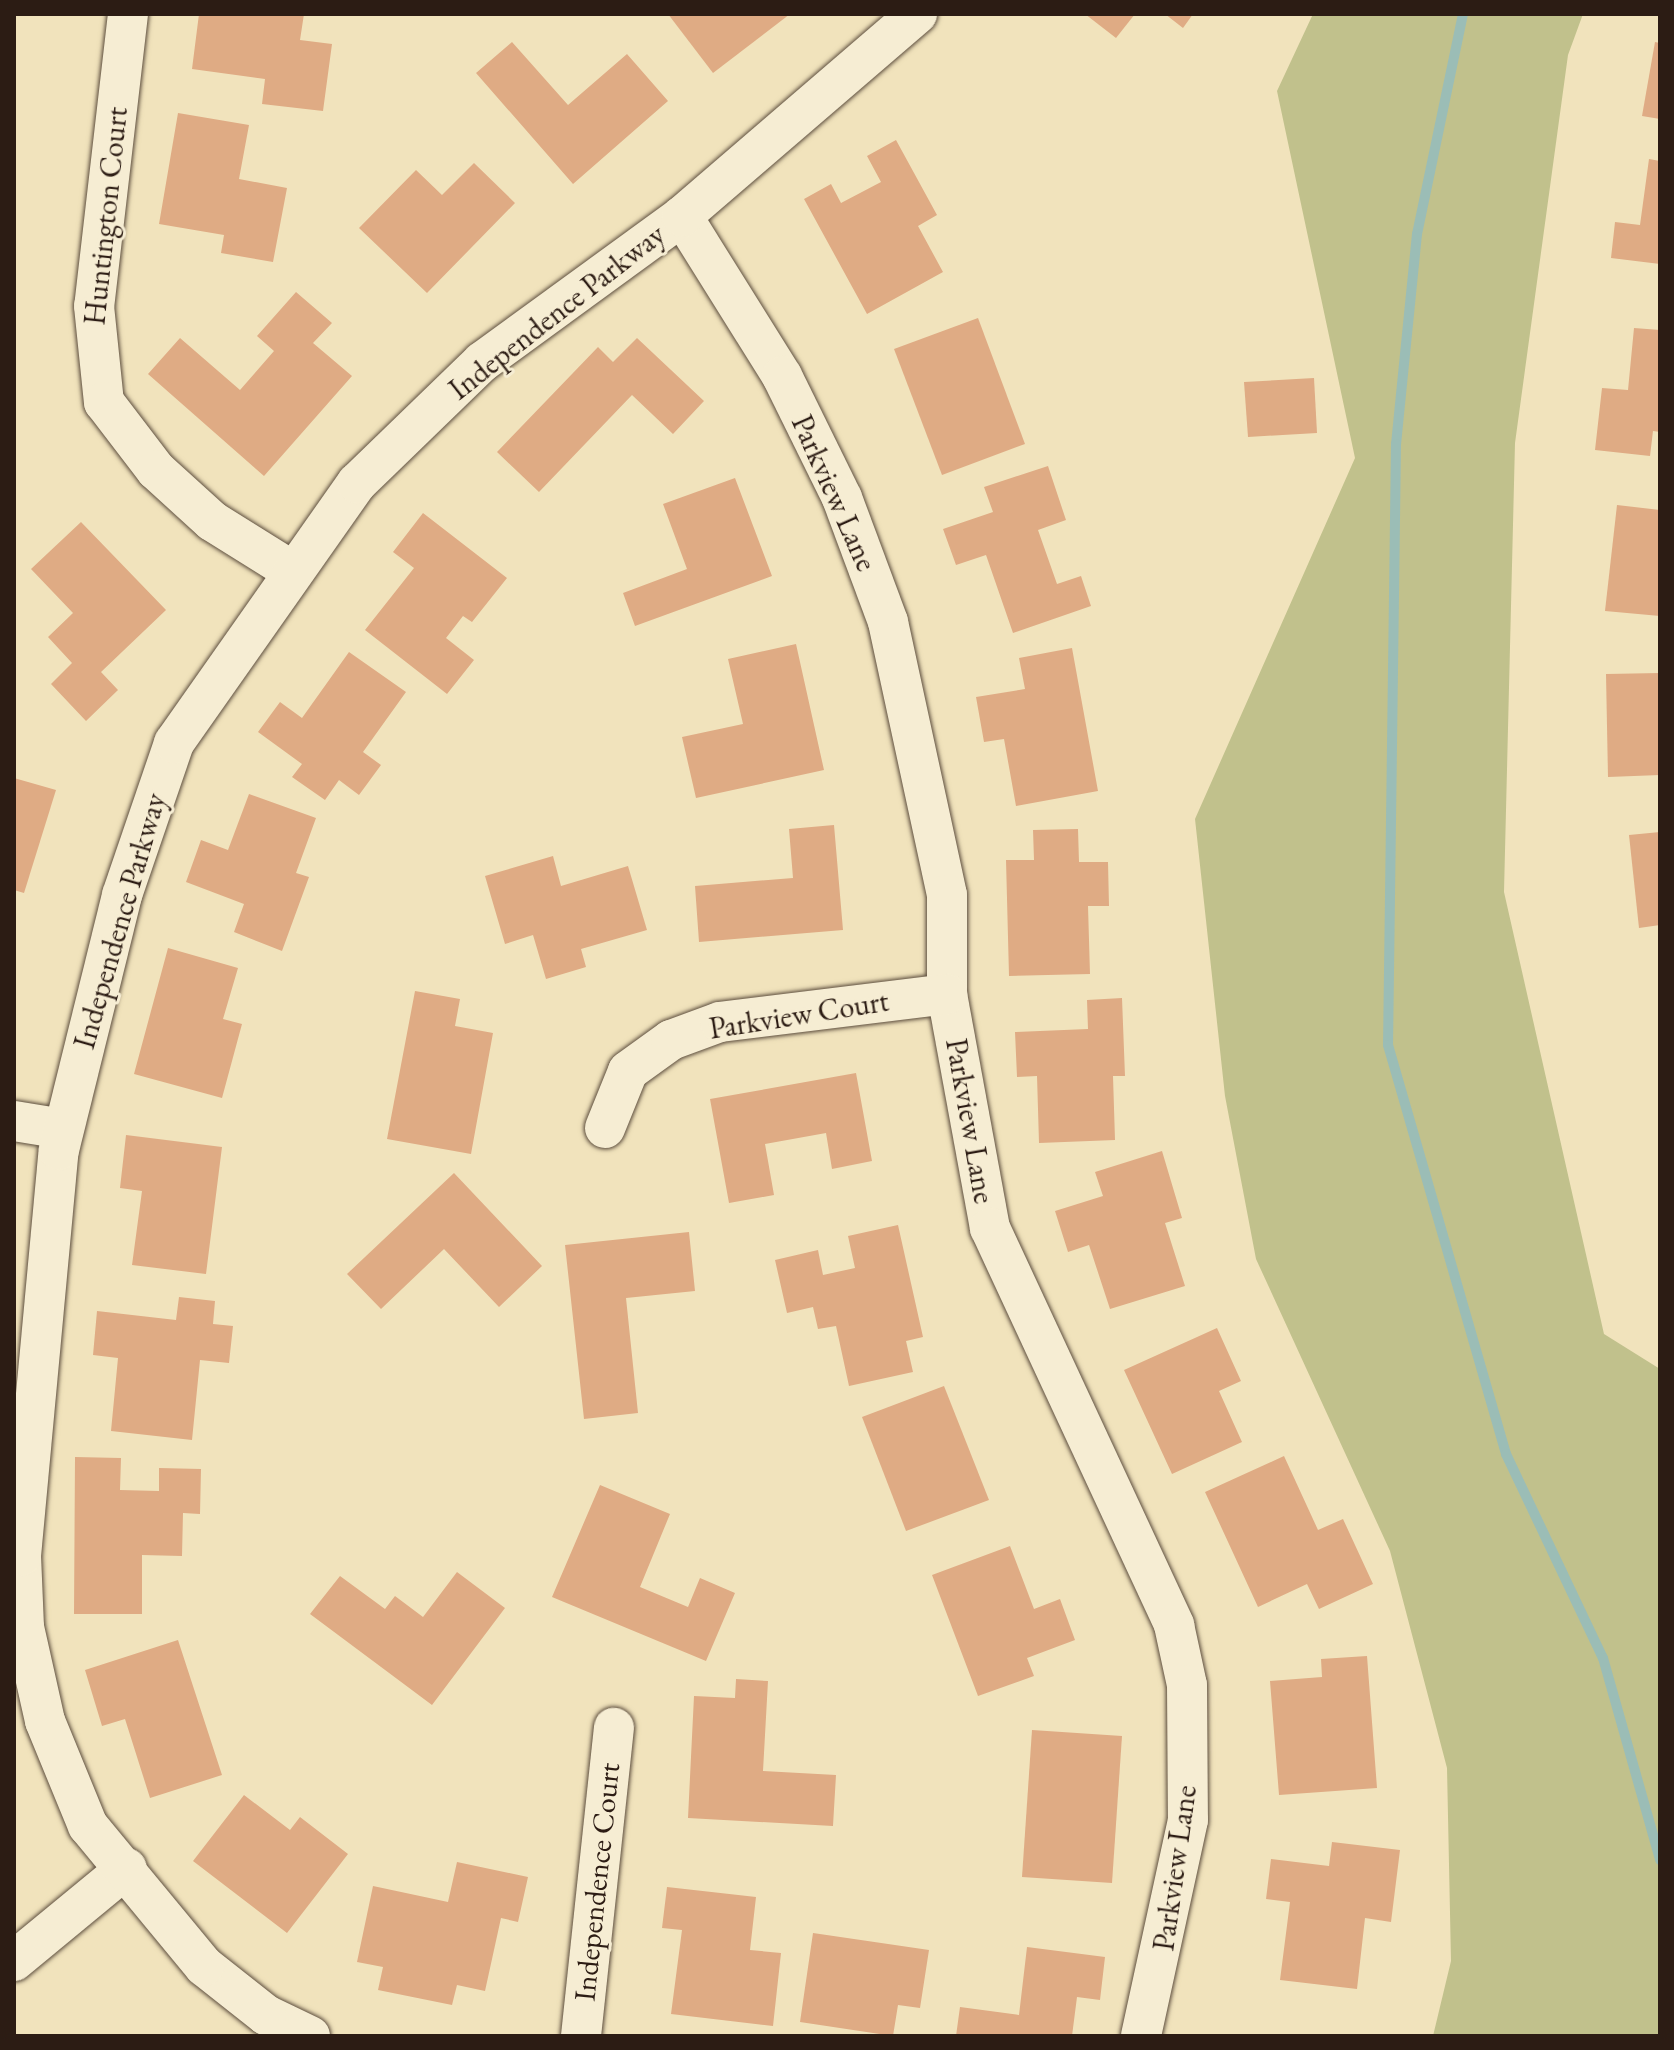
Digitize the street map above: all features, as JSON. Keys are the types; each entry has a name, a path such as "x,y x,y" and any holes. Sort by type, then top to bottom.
{"street":[{"name":"Huntington Court","path":"128,14 94,306 104,402 156,470 212,521 292,571"},
{"name":"Independence Parkway","path":"310,2036 266,2015 204,1966 127,1868 88,1826 66,1780 24,1627 21,1556 63,1129 122,895 174,743 292,571 357,483 482,362 682,216 917,14"},
{"name":"Parkview Lane","path":"682,216 782,376 842,498 888,622 947,895 947,994 990,1228 1174,1625 1187,1685 1188,1820 1141,2036"},
{"name":"Parkview Court","path":"605,1128 628,1071 671,1040 720,1022 947,994"},
{"path":"14,1121 63,1129"},
{"name":"Independence Court","path":"581,2036 614,1728"},
{"path":"14,1961 127,1868"}],"green space":[{"path":"1313,14 1583,14 1568,55 1515,443 1504,892 1604,1334 1660,1369 1660,2036 1433,2036 1451,1961 1447,1768 1390,1551 1256,1259 1225,1096 1195,819 1355,458 1277,91"}],"building":[{"path":"199,14 304,14 300,40 332,44 323,111 262,104 265,79 192,69"},
{"path":"668,14 790,14 713,73"},
{"path":"1085,14 1135,14 1116,38"},
{"path":"1165,14 1193,14 1183,28"},
{"path":"512,42 568,105 627,54 668,101 573,184 476,73"},
{"path":"1655,42 1660,43 1660,119 1642,116"},
{"path":"178,113 249,125 239,179 287,188 273,262 221,253 224,235 159,224"},
{"path":"896,140 937,215 918,226 943,272 867,314 804,199 831,184 841,203 881,182 867,156"},
{"path":"1649,159 1660,161 1660,264 1611,258 1615,222 1640,225"},
{"path":"474,163 515,203 427,293 359,228 416,170 442,195"},
{"path":"296,292 332,323 313,343 352,376 264,476 148,374 180,338 240,390 274,351 257,336"},
{"path":"978,318 1025,444 942,475 894,349"},
{"path":"1634,328 1660,330 1660,432 1653,431 1650,456 1595,450 1602,388 1628,390"},
{"path":"637,338 704,401 673,434 632,395 539,492 497,452 598,347 613,362"},
{"path":"1314,378 1317,433 1248,437 1244,382"},
{"path":"1048,466 1066,520 1038,530 1057,584 1081,576 1091,606 1013,633 986,555 956,565 943,529 993,512 984,487"},
{"path":"735,478 772,576 635,626 623,593 687,569 663,504"},
{"path":"1617,505 1660,510 1660,616 1605,611"},
{"path":"423,513 507,578 472,622 463,616 446,638 474,660 447,694 365,630 414,568 393,552"},
{"path":"81,522 166,610 101,672 118,690 86,721 51,684 72,663 48,637 73,613 31,569"},
{"path":"796,644 824,770 696,798 682,737 743,724 728,659"},
{"path":"1072,648 1098,791 1016,806 1004,739 984,742 976,697 1025,689 1019,658"},
{"path":"349,652 406,692 363,752 381,765 359,795 339,780 325,800 292,777 302,764 258,732 280,702 302,718"},
{"path":"1660,673 1660,775 1608,777 1606,674"},
{"path":"14,778 56,790 24,893 14,890"},
{"path":"249,794 316,818 296,873 309,877 282,951 234,932 244,904 186,882 201,840 228,850"},
{"path":"834,825 843,930 699,942 695,886 793,878 789,829"},
{"path":"1078,829 1079,862 1108,862 1109,906 1088,906 1090,974 1009,976 1006,860 1034,860 1033,830"},
{"path":"1660,832 1660,925 1639,928 1629,835"},
{"path":"553,856 561,886 628,866 647,930 581,949 586,967 546,979 533,935 505,944 485,876"},
{"path":"168,948 238,968 223,1019 242,1024 222,1098 134,1074"},
{"path":"415,991 460,999 455,1026 493,1033 471,1154 387,1139"},
{"path":"1122,998 1125,1076 1113,1076 1115,1140 1039,1143 1037,1076 1017,1077 1015,1032 1088,1029 1087,1000"},
{"path":"856,1073 872,1161 832,1169 826,1133 765,1144 774,1195 729,1203 710,1099"},
{"path":"126,1135 222,1147 206,1274 132,1265 142,1191 120,1188"},
{"path":"1162,1151 1182,1218 1165,1223 1185,1286 1110,1309 1089,1245 1068,1252 1055,1211 1103,1196 1095,1172"},
{"path":"454,1173 542,1266 499,1307 444,1249 381,1309 347,1274"},
{"path":"898,1225 923,1337 906,1341 913,1372 849,1386 836,1326 818,1329 813,1307 787,1313 775,1260 818,1250 823,1275 855,1268 848,1236"},
{"path":"689,1232 695,1291 626,1298 638,1413 584,1419 565,1245"},
{"path":"179,1297 215,1301 213,1324 233,1326 229,1363 200,1360 192,1440 111,1431 118,1358 93,1355 97,1311 176,1320"},
{"path":"1217,1328 1241,1381 1219,1391 1242,1442 1172,1474 1124,1370"},
{"path":"944,1386 989,1500 906,1531 862,1417"},
{"path":"1284,1456 1318,1530 1343,1519 1373,1584 1319,1609 1307,1584 1258,1607 1205,1492"},
{"path":"75,1457 121,1458 120,1490 159,1491 159,1468 201,1469 200,1514 183,1513 182,1556 142,1555 142,1614 74,1614"},
{"path":"600,1485 670,1514 640,1587 688,1607 700,1578 735,1593 706,1661 552,1597"},
{"path":"1010,1546 1034,1609 1060,1599 1075,1640 1027,1658 1034,1676 978,1696 932,1575"},
{"path":"457,1572 505,1608 432,1705 310,1614 340,1576 385,1609 395,1596 423,1617"},
{"path":"178,1640 222,1775 150,1798 125,1719 102,1726 85,1670"},
{"path":"1367,1656 1377,1788 1279,1795 1270,1681 1322,1677 1321,1659"},
{"path":"736,1679 768,1681 763,1771 836,1775 833,1826 688,1818 694,1696 735,1698"},
{"path":"1032,1730 1122,1736 1112,1883 1022,1877"},
{"path":"244,1795 290,1830 300,1817 348,1854 287,1933 193,1861"},
{"path":"1332,1842 1400,1850 1391,1922 1365,1918 1357,1989 1280,1980 1290,1902 1266,1899 1271,1859 1329,1866"},
{"path":"457,1862 528,1877 518,1922 501,1918 485,1991 457,1985 452,2005 378,1990 383,1967 357,1962 373,1886 448,1902"},
{"path":"667,1887 756,1897 750,1950 781,1953 773,2026 671,2014 682,1930 662,1928"},
{"path":"813,1933 929,1950 920,2008 898,2005 893,2036 800,2022"},
{"path":"1027,1947 1105,1957 1100,2000 1077,1997 1072,2036 956,2036 960,2007 1019,2015"}],"waterway":[{"path":"1463,14 1417,234 1396,444 1388,1045 1506,1454 1603,1658 1660,1860"}]}
